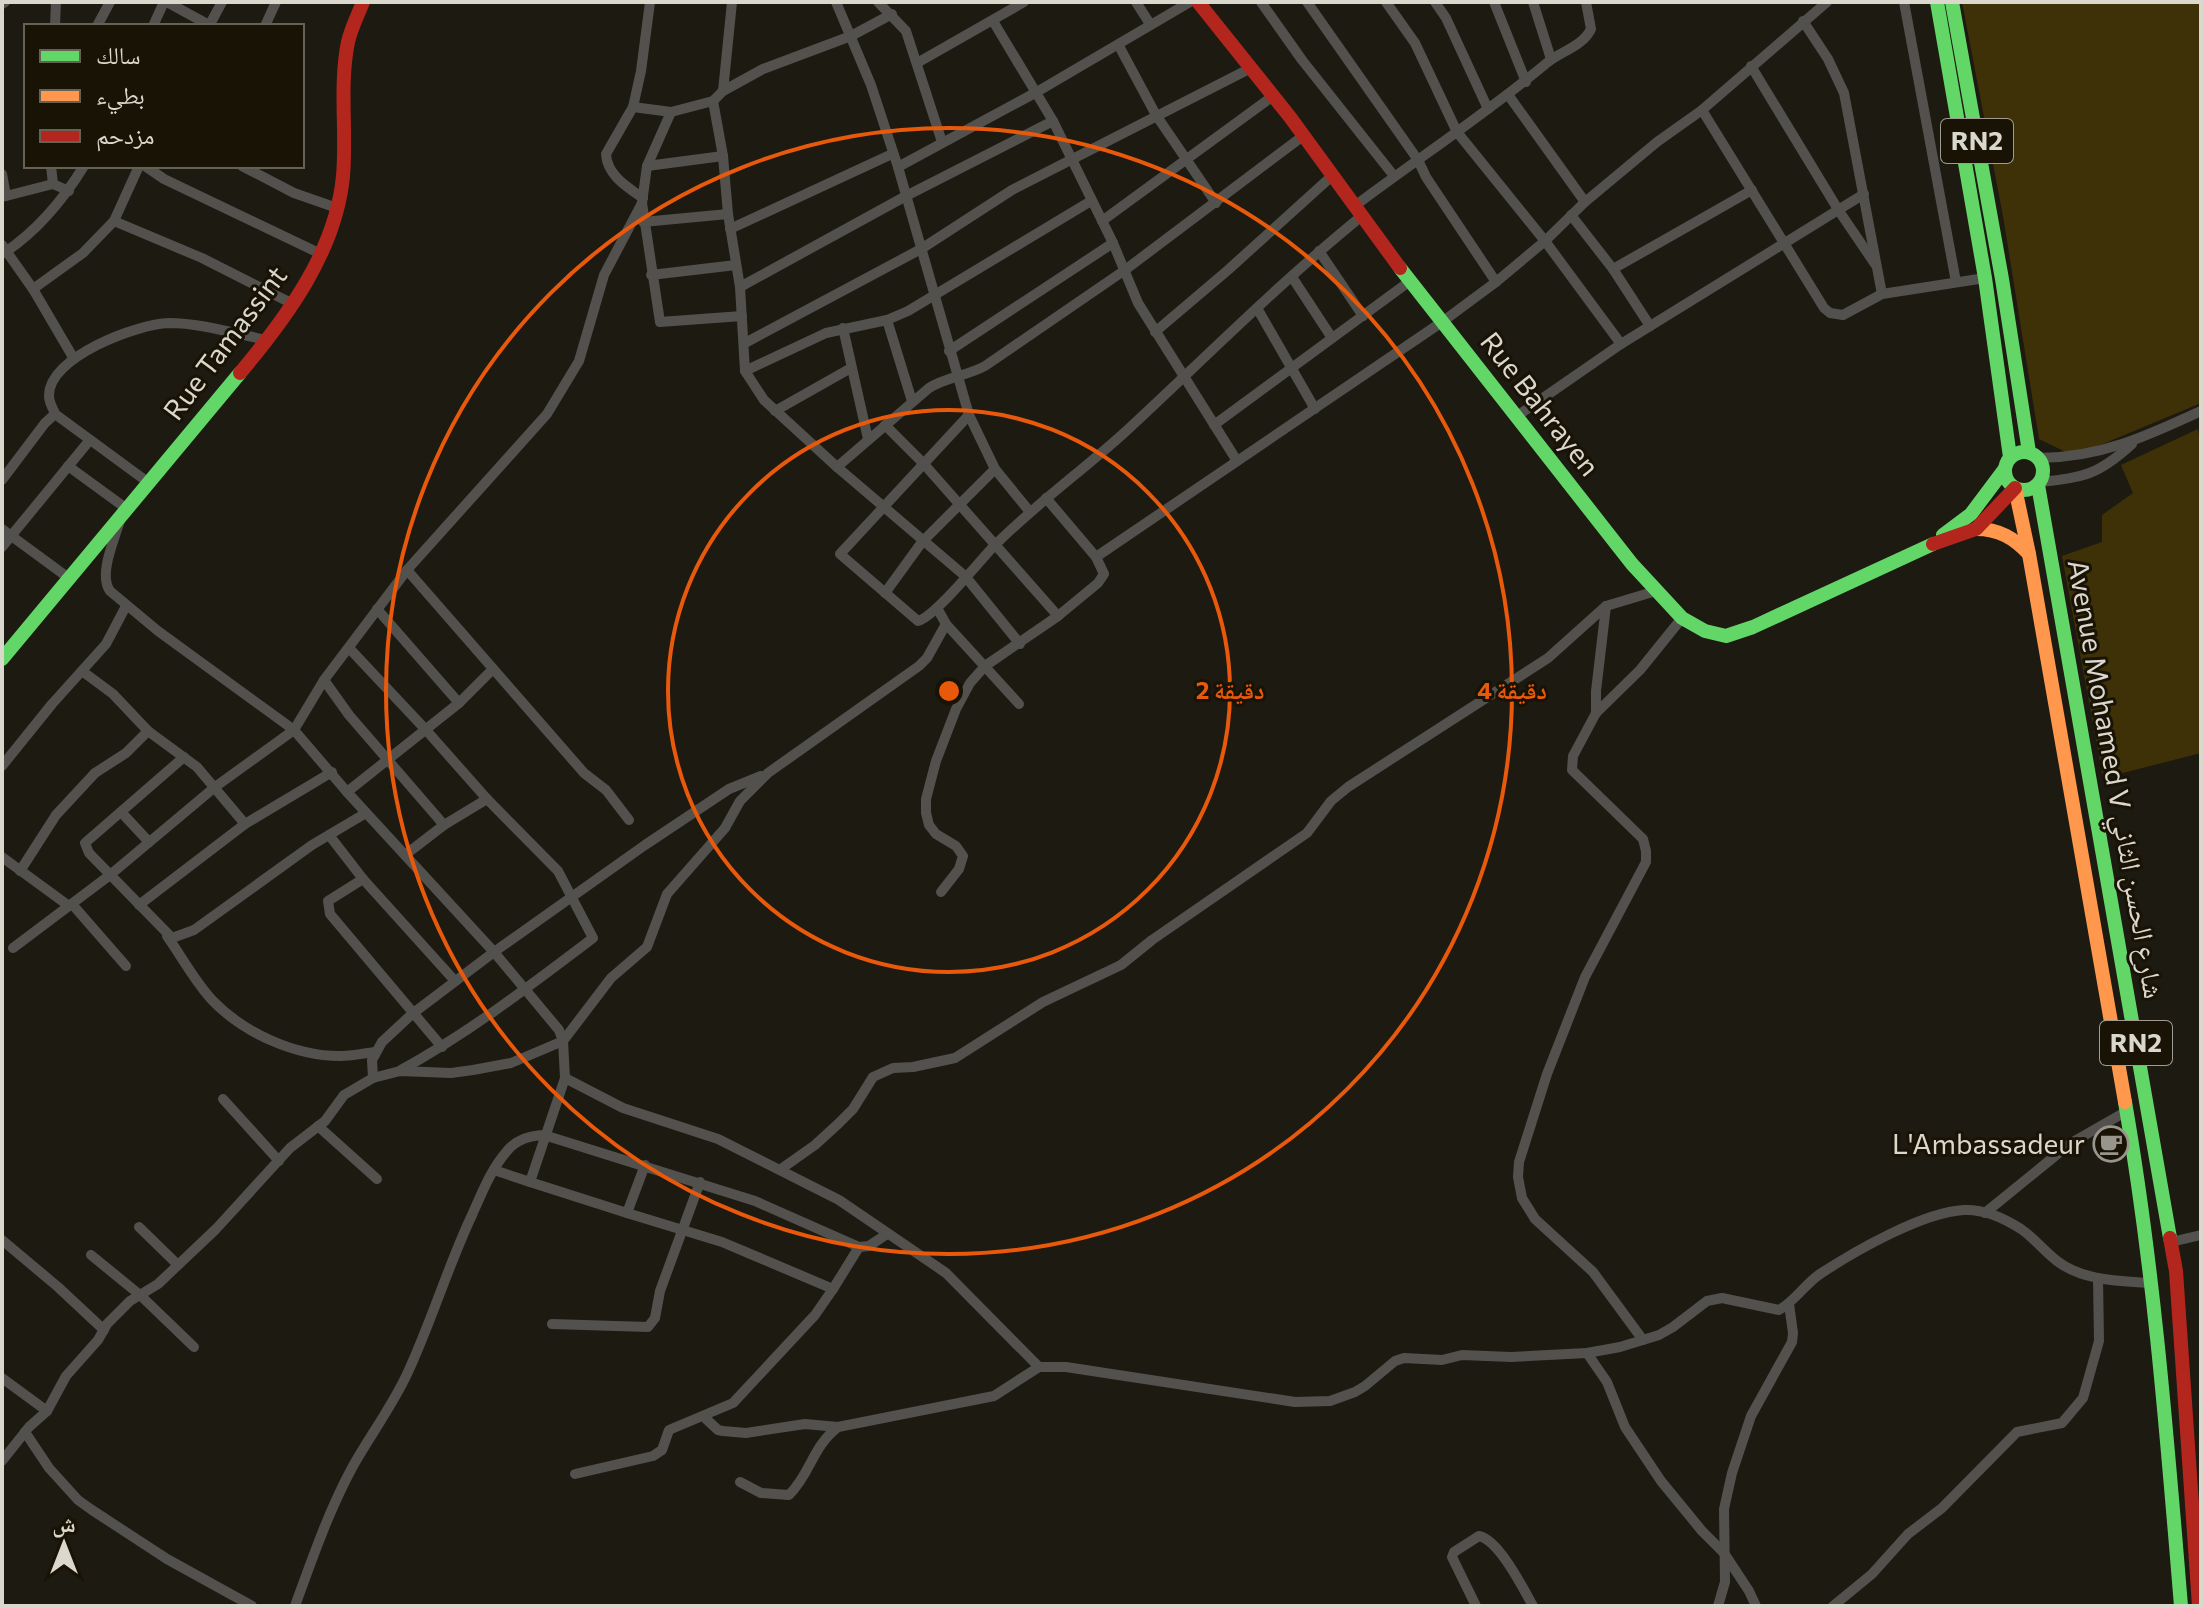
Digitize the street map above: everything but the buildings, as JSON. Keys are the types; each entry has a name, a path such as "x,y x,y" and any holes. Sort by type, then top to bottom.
{"main road":[{"name":"Rue Tamassint","path":"2,659 267,340 293,304 321,254 337,208 343,179 348,41 363,2"},
{"name":"Rue Bahrayen","path":"1198,2 1360,210 1410,281 1632,564 1682,618 1705,631 1726,636 1753,627 1929,545 1976,529 2015,488"},
{"name":"RN2","path":"1937,2 1985,278 2007,464 2006,479 2015,488"},
{"name":"RN2","path":"1952,2 2034,455 2044,470 2039,484"},
{"path":"2007,464 2019,452 2034,455"},
{"name":"Rue Bahrayen","path":"1929,545 1971,514 2007,464"},
{"path":"2015,488 2027,490 2039,484"},
{"name":"Avenue Mohamed V شارع الحسن الثاني","path":"2039,484 2176,1271 2199,1606"},
{"name":"Avenue Mohamed V شارع الحسن الثاني","path":"2015,488 2140,1189 2181,1606"},
{"path":"1976,529 1996,529 2007,534 2029,554"}],"street":[{"path":"55,24 56,2"},
{"path":"98,24 110,2"},
{"path":"154,24 165,2 205,24"},
{"path":"210,24 222,2"},
{"path":"266,24 276,2"},
{"path":"642,200 621,183 607,163 606,154 633,107 650,2"},
{"path":"723,91 732,2"},
{"path":"836,2 871,85 898,167 969,415 995,469 1030,512"},
{"path":"878,2 906,31 942,142"},
{"path":"917,63 1024,2"},
{"path":"1136,2 1150,24"},
{"path":"898,167 1119,46 1190,2"},
{"path":"1261,2 1302,60 1394,176"},
{"path":"1307,2 1418,160 1426,177 1496,282"},
{"path":"1386,2 1415,43 1457,132 1545,241 1621,344"},
{"path":"1435,2 1446,18 1488,109"},
{"path":"1494,2 1526,82"},
{"path":"1533,2 1551,59"},
{"path":"969,415 840,554 918,621 937,608 1030,512 1107,448 1292,277 1394,176 1509,96 1551,59 1584,40 1591,22 1586,2"},
{"path":"1096,557 1496,282 1585,202 1657,142 1702,110 1827,2"},
{"path":"1904,2 1956,282"},
{"path":"633,107 671,112 713,101 723,91 763,69 851,36 892,14"},
{"path":"993,21 1053,121 1113,243 1138,303 1237,461"},
{"path":"1803,21 1828,59 1844,93 1882,294"},
{"path":"1119,46 1156,115 1216,203"},
{"path":"1751,66 1878,269"},
{"path":"745,343 921,249 1012,190 1251,68"},
{"path":"1102,221 1273,96"},
{"path":"1509,96 1585,202"},
{"path":"713,101 740,287 745,371 755,389 837,467 965,576 1020,644"},
{"path":"1702,110 1824,308 1830,313 1843,315 1882,294 1985,278"},
{"path":"671,112 647,166 642,200 660,322 742,316"},
{"path":"740,287 906,196 1053,121"},
{"path":"837,467 937,383 969,375 985,366 1125,270 1303,136"},
{"path":"730,229 892,154"},
{"path":"647,166 723,156"},
{"path":"51,168 53,184"},
{"path":"74,359 33,289 4,250 38,225 69,191 83,168"},
{"path":"33,289 83,253 114,221 141,168"},
{"path":"145,168 321,254"},
{"path":"246,168 294,193 337,208"},
{"path":"2,174 4,197 53,184 69,191"},
{"path":"1155,332 1333,175"},
{"path":"1613,269 1752,190"},
{"path":"1517,416 1621,344 1864,194"},
{"path":"13,948 110,875 215,787 294,730 324,680 407,570 547,414 579,361 604,275 642,200"},
{"path":"745,371 826,333 887,320 908,311 1091,201"},
{"path":"643,222 728,214"},
{"path":"1571,215 1613,269 1650,326"},
{"path":"114,221 202,258 293,304"},
{"path":"949,351 1113,243"},
{"path":"1319,251 1363,316"},
{"path":"651,275 736,265"},
{"path":"1292,277 1332,338"},
{"path":"1214,425 1410,281"},
{"path":"1257,308 1315,409"},
{"path":"887,320 912,401"},
{"path":"149,483 55,414 49,396 51,386 74,359 121,334 154,325 183,324 267,340"},
{"path":"843,328 868,439"},
{"path":"775,411 851,368"},
{"path":"2034,455 2063,458 2134,442 2201,411"},
{"path":"2,480 55,414"},
{"path":"885,425 923,463 1058,616"},
{"path":"2,547 6,532 89,441"},
{"path":"2039,484 2083,476 2108,466 2134,442"},
{"path":"68,466 124,513 104,573 105,584 110,591 294,730 527,989 559,1030 563,1041 565,1078 530,1182"},
{"path":"885,593 922,542 995,469"},
{"path":"941,892 959,869 963,856 956,846 936,834 929,825 926,799 936,761 956,709 970,683 985,666 1058,616 1102,579 1104,569 1096,557 1046,498"},
{"path":"6,532 70,579"},
{"path":"407,570 584,773 606,790 629,820"},
{"path":"781,1169 815,1145 853,1109 873,1077 893,1068 955,1058 1043,1002 1121,965 1307,833 1331,801 1348,787 1548,658 1606,606 1656,591"},
{"path":"2,766 106,644 126,606"},
{"path":"1596,713 1606,606"},
{"path":"937,608 946,624 1019,704"},
{"path":"377,609 459,703"},
{"path":"1643,1340 1593,1272 1535,1219 1522,1198 1518,1177 1519,1162 1547,1074 1585,977 1646,862 1643,839 1572,770 1573,756 1596,713 1640,670 1682,618"},
{"path":"400,1071 451,1073 473,1070 511,1063 563,1041 611,978 647,947 667,894 725,828 740,801 768,773 919,666 927,658 946,624"},
{"path":"2,1459 47,1411 66,1376 130,1301 158,1284 216,1229 290,1148 318,1126 344,1095 373,1078 400,1071 442,1047 527,989 593,938 558,871 487,799 349,648"},
{"path":"347,792 459,703 493,669"},
{"path":"82,671 113,694 148,731 197,767 245,824"},
{"path":"324,680 349,715 444,825"},
{"path":"20,871 56,815 95,773 126,753 148,731"},
{"path":"184,757 85,843 89,853 165,934 212,1000 241,1023 275,1042 305,1052 339,1056 376,1052"},
{"path":"139,905 245,824 332,772"},
{"path":"373,1078 372,1060 382,1042 412,1014 494,952 698,809 729,789 768,773"},
{"path":"405,855 444,825 487,799"},
{"path":"121,812 149,842"},
{"path":"165,934 172,938 194,930 329,835 366,813"},
{"path":"329,835 363,879 455,981"},
{"path":"2,857 71,905 126,966"},
{"path":"363,879 328,901 330,914 442,1047"},
{"path":"565,1078 623,1108 718,1139 839,1200 946,1273 1039,1367"},
{"path":"223,1099 279,1161"},
{"path":"1985,1213 2071,1143 2127,1111"},
{"path":"318,1126 377,1179"},
{"path":"295,1606 318,1542 352,1468 406,1376 432,1317 456,1247 494,1170 507,1150 518,1141 544,1135 700,1182 755,1201 859,1247 869,1246 887,1234"},
{"path":"627,1213 645,1165"},
{"path":"494,1170 722,1242 833,1289"},
{"path":"552,1324 648,1327 655,1318 660,1291 700,1182"},
{"path":"704,1417 723,1431 746,1433 805,1424 838,1427 994,1396 1039,1367 1066,1367 1316,1403 1355,1392 1395,1361 1404,1358 1442,1360 1462,1355 1511,1357 1587,1353 1620,1347 1673,1327 1707,1301 1730,1299 1779,1310 1819,1275 1910,1225 1965,1210 2002,1217 2028,1234 2059,1263 2081,1274 2151,1283"},
{"path":"139,1227 178,1265"},
{"path":"2171,1242 2201,1235"},
{"path":"2,1240 104,1330"},
{"path":"575,1474 653,1456 662,1450 669,1430 733,1403 815,1315 859,1247"},
{"path":"91,1255 140,1295 194,1347"},
{"path":"1833,1606 1872,1574 1908,1534 1942,1508 2017,1432 2062,1423 2083,1398 2099,1341 2098,1278"},
{"path":"1718,1606 1725,1582 1724,1509 1732,1473 1751,1416 1792,1342 1789,1304"},
{"path":"1587,1353 1607,1382 1625,1427 1661,1481 1724,1553 1756,1606"},
{"path":"2,1378 47,1411"},
{"path":"740,1482 761,1493 789,1495 804,1477 816,1449 838,1427"},
{"path":"25,1432 49,1468 85,1505 167,1559 252,1606"},
{"path":"1476,1606 1452,1557 1454,1552 1482,1536 1496,1547 1533,1606"}],"shaded area":[{"path":"1962,2 2201,2 2201,403 2074,456 2039,439 2003,216"},
{"path":"2198,429 2201,447 2201,753 2103,778 2062,556 2102,542 2102,515 2133,493 2121,465"}],"traffic: fast":[{"path":"1937,2 1985,278 2010,457"},
{"path":"1952,2 2002,279 2029,452"},
{"path":"1400,268 1632,564 1682,618 1705,631 1726,636 1753,627 1933,544"},
{"path":"2,659 240,373"},
{"path":"2024,452 2038,457 2043,471 2038,485 2024,490 2010,485 2005,471 2010,457 2024,452"},
{"path":"1943,535 1971,514 2004,470"},
{"path":"2038,485 2170,1238"},
{"path":"2125,1102 2152,1290 2181,1606"}],"traffic: slow":[{"path":"2015,488 2125,1102"},
{"path":"1976,529 2006,536 2029,554"}],"traffic: jam":[{"path":"240,373 291,306 320,257 331,231 343,176 345,59 349,37 363,2"},
{"path":"1198,2 1290,117 1400,268"},
{"path":"1933,544 1976,529 2015,488"},
{"path":"2170,1238 2176,1271 2199,1606"}],"place":[{"name":"L'Ambassadeur","path":"2111,1144"}]}
